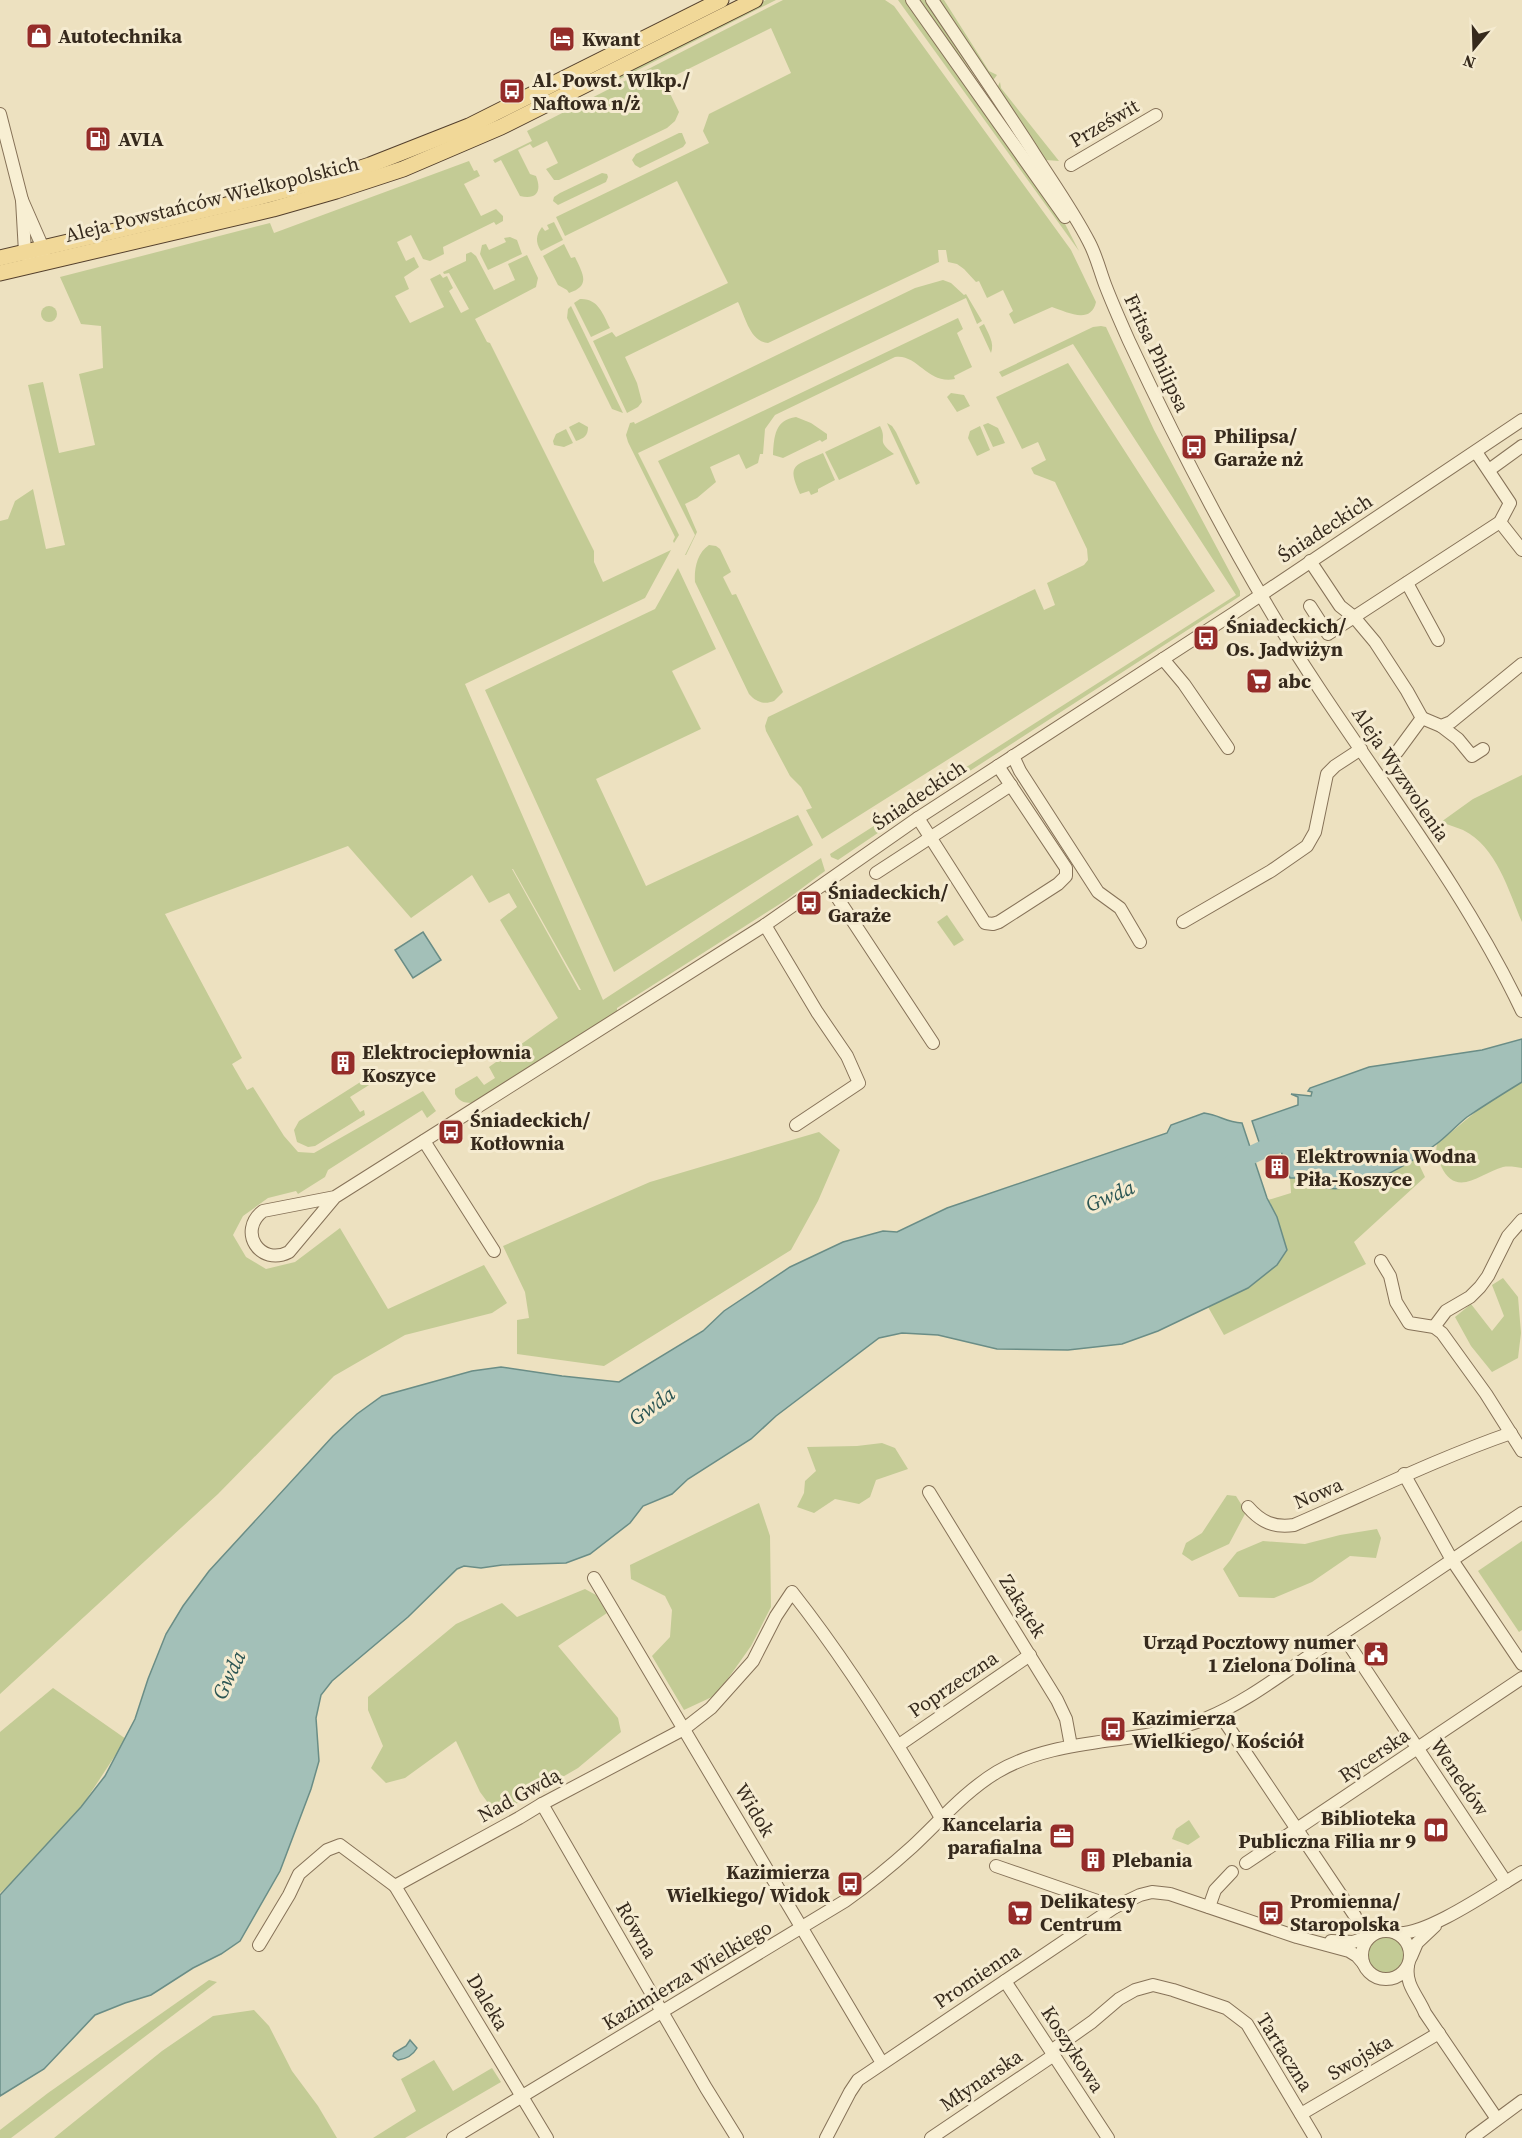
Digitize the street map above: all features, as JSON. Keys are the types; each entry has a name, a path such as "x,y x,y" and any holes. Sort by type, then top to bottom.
{"main road":[{"name":"Aleja Powstańców Wielkopolskich","path":"0,258 284,191 378,162 468,126 722,0"},
{"name":"Aleja Powstańców Wielkopolskich","path":"0,273 304,201 403,169 501,127 755,0"}],"street":[{"name":"Fritsa Philipsa","path":"912,0 1071,225 1105,285"},
{"name":"Fritsa Philipsa","path":"932,0 1072,212 1091,247 1105,285 1174,435 1260,595"},
{"path":"0,114 22,200 43,248 37,264 28,258 25,252 22,200"},
{"name":"Prześwit","path":"1071,165 1156,115"},
{"name":"Śniadeckich","path":"335,1197 765,925 918,818 1163,659 1522,420"},
{"path":"1489,471 1522,446"},
{"path":"1310,606 1328,634 1500,522 1510,503 1476,452"},
{"path":"1500,522 1522,550"},
{"path":"1310,561 1340,606 1354,617 1375,642 1422,718 1441,726 1458,739 1472,756 1483,749"},
{"path":"1407,583 1438,640"},
{"name":"Aleja Wyzwolenia","path":"1260,595 1296,654 1443,870 1475,922 1522,1011"},
{"path":"1163,659 1184,684 1228,748"},
{"path":"1441,726 1451,722 1522,664"},
{"path":"1397,752 1422,718"},
{"path":"1183,922 1271,871 1307,846 1315,832 1327,774 1361,749"},
{"path":"1013,756 1020,771 1098,892 1120,908 1140,942"},
{"path":"918,818 985,923 996,924 1050,889 1066,876 1066,868 998,766"},
{"path":"876,873 1011,785"},
{"path":"827,882 933,1043"},
{"path":"765,925 817,1012 847,1056 859,1083 796,1125"},
{"path":"424,1141 494,1251"},
{"path":"335,1197 289,1252 272,1256 262,1252 255,1245 252,1234 253,1225 263,1211 335,1197"},
{"path":"1434,1327 1446,1311 1470,1297 1480,1287 1509,1236 1522,1220"},
{"path":"1381,1261 1390,1276 1396,1302 1409,1323 1434,1327 1442,1333 1486,1394 1522,1451"},
{"name":"Nowa","path":"1248,1507 1261,1520 1269,1524 1285,1526 1294,1524 1383,1487 1404,1474 1511,1433"},
{"path":"1404,1474 1452,1560 1522,1664"},
{"name":"Zakątek","path":"929,1492 1063,1710 1071,1746"},
{"name":"Kazimierza Wielkiego","path":"453,2138 845,1901 876,1878 973,1789 997,1772 1034,1755 1071,1746 1180,1728 1219,1713 1342,1635 1522,1513"},
{"name":"Widok","path":"594,1578 882,2063"},
{"name":"Nad Gwdą","path":"395,1886 542,1803 684,1729 711,1708 753,1661 776,1616 792,1592 825,1634 899,1745"},
{"name":"Wenedów","path":"1342,1635 1506,1882"},
{"name":"Poprzeczna","path":"899,1745 1030,1655"},
{"name":"Rycerska","path":"1246,1863 1522,1678"},
{"path":"1219,1713 1356,1916"},
{"path":"899,1745 941,1818"},
{"name":"Równa","path":"542,1803 737,2138"},
{"path":"259,1945 299,1874 327,1850 340,1845 395,1886"},
{"path":"996,1866 1115,1907"},
{"path":"1209,1907 1215,1890 1232,1872"},
{"path":"1497,2119 1425,2013 1398,1986 1372,1975 1363,1964 1362,1948 1372,1936 1384,1931 1409,1934 1445,1918 1522,1872"},
{"name":"Daleka","path":"395,1886 547,2138"},
{"name":"Promienna","path":"826,2138 849,2092 858,2080 1134,1896 1152,1892 1170,1894 1354,1953 1363,1964"},
{"path":"1386,1980 1399,1976 1409,1962 1417,1943 1445,1918"},
{"path":"1396,1934 1407,1943 1408,1983 1425,2013"},
{"name":"Promienna","path":"1318,1942 1353,1942 1372,1936"},
{"name":"Koszykowa","path":"1005,1981 1108,2138"},
{"name":"Tartaczna","path":"1052,2053 1119,1999 1135,1990 1153,1985 1173,1990 1226,2008 1242,2019 1251,2029 1315,2138"},
{"name":"Swojska","path":"1301,2114 1439,2033"},
{"name":"Młynarska","path":"931,2138 1052,2053"},
{"path":"1472,2138 1522,2101"}],"green space":[{"path":"766,0 776,0 604,87 602,83"},
{"path":"783,0 885,0 894,6 1071,250 1096,302 1093,309 1084,315 1071,314 1052,307 1014,324 1009,314 1013,311 1003,290 987,298 979,281 976,282 957,264 948,262 946,250 938,250 939,262 768,343 762,342 752,333 738,302 625,357 637,383 642,402 627,413 593,341 612,332 616,337 728,283 677,181 565,236 556,217 709,143 703,131 709,114 791,73 771,28 664,81 679,112 675,121 667,128 559,180 554,180 546,169 558,163 547,141 533,148 530,144 518,150 530,174 536,176 538,181 537,193 531,197 520,196 501,160 495,163 493,160 532,141 527,131"},
{"path":"898,0 907,0 1062,218 1079,251"},
{"path":"916,0 925,0 981,87"},
{"path":"938,0 944,0 989,71 997,75 991,83"},
{"path":"1000,82 1001,88 1059,161 1046,160 1039,156 997,88"},
{"path":"682,133 686,143 683,147 640,168 635,165 632,160 636,154"},
{"path":"469,161 474,171 477,170 480,176 464,184 481,216 496,209 503,216 503,221 496,225 494,222 443,247 444,254 430,261 423,259 411,235 397,242 406,261 414,257 419,267 404,277 409,289 395,296 410,323 444,307 430,279 440,274 443,278 447,276 453,288 449,291 461,313 469,309 449,273 444,274 443,272 466,261 466,254 471,252 476,256 494,290 515,280 508,264 527,255 538,278 536,287 475,319 487,342 490,343 594,551 594,562 603,582 671,550 645,598 465,684 603,1000 821,858 825,871 786,900 617,1008 617,1013 475,1103 461,1101 455,1094 455,1089 477,1076 484,1085 495,1078 489,1067 558,1018 500,920 517,907 509,893 489,903 472,875 411,918 348,846 165,914 242,1058 232,1064 247,1090 253,1087 284,1136 298,1152 314,1153 423,1091 436,1111 427,1118 422,1110 328,1170 325,1177 298,1194 296,1191 268,1198 243,1216 233,1235 246,1257 266,1269 295,1262 340,1228 388,1309 484,1265 507,1303 492,1313 405,1335 334,1376 218,1494 0,1694 0,521 8,519 15,501 33,489 46,549 65,545 28,385 43,382 59,453 95,445 79,374 103,368 101,326 81,324 60,277 270,223 274,233","holes":["513,869 581,990 579,990"]},
{"path":"602,173 607,174 606,182 558,205 553,201 554,197 560,193"},
{"path":"554,222 563,240 541,251 537,242 538,233 542,227 545,231 549,229 547,225"},
{"path":"510,237 517,240 522,254 488,270 480,254 482,245 486,244 489,250 506,242 504,238"},
{"path":"564,244 571,258 575,257 583,279 580,287 569,293 558,285 543,256"},
{"path":"943,280 951,283 964,295 966,294 982,321 977,324 966,298 638,453 679,535 674,543 675,537 628,442 626,435 630,423 635,424 915,288"},
{"path":"580,299 596,304 610,328 591,337 574,303"},
{"path":"46,306 52,306 57,314 55,320 46,322 41,317 41,311"},
{"path":"571,306 623,413 612,409 567,318 568,309"},
{"path":"958,318 963,329 957,333 972,367 954,376 955,379 937,378 910,360 895,357 775,415 765,429 763,454 760,454 758,463 746,469 739,454 710,467 716,482 697,498 685,504 697,532 685,555 695,535 658,461"},
{"path":"984,324 992,342 991,353 979,327"},
{"path":"1093,327 1106,327 1154,430 1240,591 1240,596 962,776 838,860 831,857 830,854 1236,595 1073,344 1002,377 999,372"},
{"path":"1068,363 1215,591 822,839 806,810 812,808 801,787 790,776 766,731 768,717 1035,589 1044,610 1055,605 1047,583 1084,565 1088,560 1087,549 1055,482 1034,474 1031,468 1046,460 1038,442 1022,449 996,397"},
{"path":"951,393 964,395 970,406 957,412 947,397"},
{"path":"796,417 811,423 827,434 827,439 822,442 820,440 783,458 773,455 775,435 780,425"},
{"path":"579,422 588,427 588,430 585,436 576,441 569,427"},
{"path":"887,423 896,432 920,483 916,485"},
{"path":"988,423 998,428 1005,443 993,447 983,425"},
{"path":"880,426 883,443 894,454 839,480 825,452"},
{"path":"980,426 990,450 977,456 968,438 970,431"},
{"path":"566,429 573,443 564,447 554,445 556,434"},
{"path":"823,453 835,480 811,495 809,491 800,494 794,476 796,467"},
{"path":"709,545 720,549 731,572 723,577 732,595 736,594 783,692 774,701 760,702 749,694 695,582 697,562"},
{"path":"678,568 716,649 672,671 701,729 596,779 646,886 798,815 813,845 614,972 485,690 655,609"},
{"path":"1522,775 1522,922 1500,870 1485,847 1463,830 1441,822 1473,799"},
{"path":"947,915 964,940 954,946 937,922"},
{"path":"373,1074 377,1080 350,1097 360,1112 364,1110 365,1115 315,1146 308,1147 297,1142 294,1130 299,1121"},
{"path":"1522,1082 1522,1168 1503,1167 1461,1182 1454,1181 1447,1176 1438,1158 1437,1144 1479,1109"},
{"path":"819,1132 840,1150 818,1201 791,1250 604,1366 517,1354 517,1320 529,1318 525,1292 503,1246 650,1182"},
{"path":"1416,1158 1425,1177 1354,1242 1366,1264 1224,1335 1208,1307 1248,1288 1277,1265 1277,1217 1268,1200 1291,1193 1290,1178 1306,1178 1312,1184 1363,1184"},
{"path":"1503,1278 1518,1297 1521,1333 1518,1358 1492,1372 1471,1346 1455,1317 1471,1304 1492,1331 1504,1316 1492,1285"},
{"path":"882,1443 895,1448 908,1469 876,1480 870,1497 859,1504 835,1499 814,1513 797,1507 804,1493 805,1481 816,1471 807,1447"},
{"path":"1227,1495 1236,1496 1246,1512 1229,1544 1192,1561 1182,1554 1186,1543 1202,1533"},
{"path":"759,1503 770,1536 771,1607 751,1646 714,1696 684,1710 652,1656 670,1637 672,1610 665,1596 631,1579 630,1565"},
{"path":"1377,1529 1381,1538 1376,1558 1350,1556 1312,1582 1274,1598 1239,1597 1223,1569 1237,1552 1263,1541 1305,1544"},
{"path":"1522,1541 1522,1630 1519,1632 1478,1571"},
{"path":"585,1589 596,1595 607,1613 558,1646 618,1718 621,1732 578,1768 497,1815 480,1792 456,1741 405,1778 386,1783 371,1768 383,1746 368,1710 368,1697 456,1624 502,1603 517,1617"},
{"path":"53,1688 126,1739 61,1838 0,1893 0,1732"},
{"path":"1189,1820 1200,1837 1188,1845 1172,1839 1176,1829"},
{"path":"1386,1937 1399,1942 1404,1955 1399,1968 1386,1973 1373,1968 1368,1955 1373,1942"},
{"path":"209,1980 217,1982 11,2138 0,2138 0,2130 48,2093"},
{"path":"254,2010 269,2026 292,2071 318,2106 337,2138 54,2138 162,2051 213,2016"},
{"path":"434,2060 453,2091 492,2068 501,2082 405,2138 373,2138 416,2111 401,2079"}],"water":[{"path":"423,932 441,960 413,978 395,950"},
{"path":"1522,1039 1522,1082 1467,1117 1427,1151 1374,1180 1336,1189 1320,1186 1306,1178 1290,1178 1281,1151 1264,1157 1252,1121 1298,1105 1298,1097 1291,1094 1311,1096 1312,1092 1308,1091 1310,1088 1369,1067 1482,1050"},
{"path":"1204,1113 1242,1123 1287,1250 1277,1265 1248,1288 1158,1331 1122,1344 1068,1350 997,1349 938,1335 902,1333 879,1338 776,1416 751,1439 688,1479 672,1494 643,1506 630,1523 590,1554 566,1563 481,1568 464,1566 457,1569 408,1617 332,1681 321,1695 316,1718 319,1761 311,1789 280,1871 240,1941 151,1995 95,2015 44,2069 0,2096 0,1895 81,1807 105,1776 135,1719 166,1634 183,1606 209,1571 333,1436 357,1414 382,1396 472,1371 501,1367 619,1382 703,1331 724,1311 790,1267 843,1242 883,1231 897,1232 947,1208 1167,1133 1171,1125"},
{"path":"410,2040 417,2048 413,2053 398,2060 393,2056 406,2046"}],"waterway":[{"name":"Gwda","path":"1230,1165 1285,1142"}],"place":[{"name":"Autotechnika","path":"39,36"},
{"name":"Kwant","path":"562,39"},
{"name":"Al. Powst. Wlkp./ Naftowa n/ż","path":"512,91"},
{"name":"AVIA","path":"98,139"},
{"name":"Philipsa/ Garaże nż","path":"1194,447"},
{"name":"Śniadeckich/ Os. Jadwiżyn","path":"1206,638"},
{"name":"abc","path":"1259,681"},
{"name":"Śniadeckich/ Garaże","path":"809,903"},
{"name":"Elektrociepłownia Koszyce","path":"343,1063"},
{"name":"Śniadeckich/ Kotłownia","path":"451,1132"},
{"name":"Elektrownia Wodna Piła-Koszyce","path":"1277,1167"},
{"name":"Urząd Pocztowy numer 1 Zielona Dolina","path":"1376,1654"},
{"name":"Kazimierza Wielkiego/ Kościół","path":"1113,1729"},
{"name":"Biblioteka Publiczna Filia nr 9","path":"1436,1830"},
{"name":"Kancelaria parafialna","path":"1062,1836"},
{"name":"Plebania","path":"1093,1860"},
{"name":"Kazimierza Wielkiego/ Widok","path":"850,1884"},
{"name":"Delikatesy Centrum","path":"1020,1913"},
{"name":"Promienna/ Staropolska","path":"1271,1913"}]}
